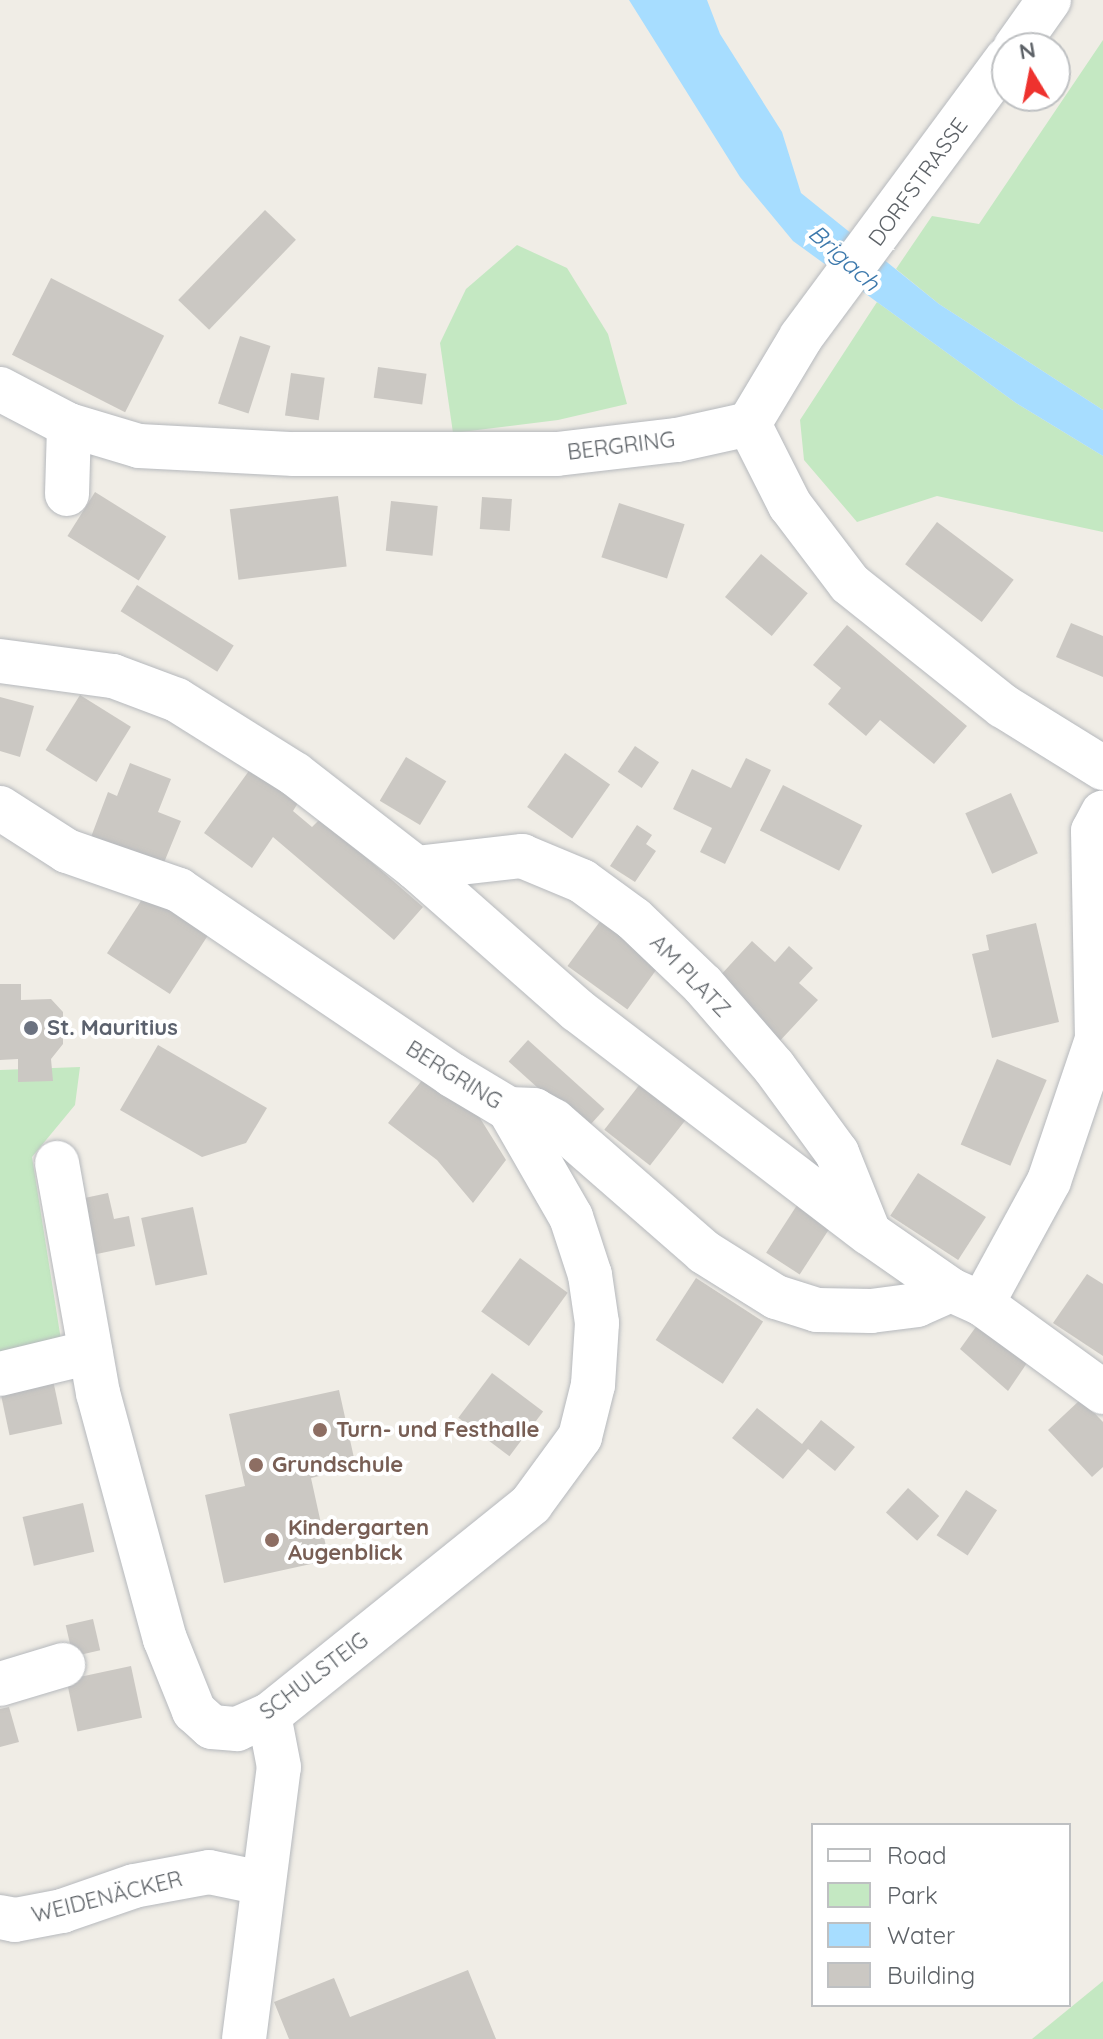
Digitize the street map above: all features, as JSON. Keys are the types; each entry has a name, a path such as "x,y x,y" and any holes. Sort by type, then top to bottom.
{"street":[{"path":"1026,32 1049,0"},
{"name":"DORFSTRASSE","path":"749,424 801,337 915,188 991,81"},
{"name":"BERGRING","path":"0,389 69,425 139,446 294,454 557,454 677,440 749,424"},
{"path":"749,424 790,505 850,584 1003,706 1103,768"},
{"path":"67,494 69,425"},
{"path":"0,661 113,676 177,700 295,774 416,868 577,1010 869,1233 1103,1392"},
{"name":"BERGRING","path":"0,808 67,851 179,890 333,999 509,1109 534,1110 554,1121 704,1252 776,1297 817,1310 871,1311 966,1297"},
{"path":"966,1297 1049,1181 1097,1039 1093,831 1103,812"},
{"name":"AM PLATZ","path":"416,868 522,856 582,881 634,919 703,985 774,1067 837,1153 869,1233"},
{"name":"SCHULSTEIG","path":"57,1163 90,1352 157,1611 194,1711 212,1727 237,1729 269,1715 531,1504 580,1437 593,1385 597,1323 590,1275 571,1217 509,1109"},
{"path":"0,1374 90,1352"},
{"path":"0,1684 63,1665"},
{"path":"244,2039 279,1767 269,1715"},
{"name":"WEIDENÄCKER","path":"0,1917 15,1920 62,1911 134,1886 209,1872 262,1883"}],"green space":[{"path":"1103,40 1103,410 939,304 896,269 932,216 979,224 1054,112 1071,112 1071,87"},
{"path":"517,245 567,268 608,334 627,404 558,420 453,433 440,343 466,289"},
{"path":"877,302 1016,403 1103,456 1103,532 937,496 857,522 804,460 800,420"},
{"path":"80,1067 75,1105 32,1157 61,1340 0,1352 0,1070"},
{"path":"1103,1981 1103,2039 1032,2039"}],"water":[{"name":"Brigach","path":"629,0 707,0 720,34 782,132 801,193 939,304 1103,410 1103,456 1016,403 793,241 740,177"}],"building":[{"path":"265,210 296,240 209,330 178,300"},
{"path":"51,278 164,336 125,412 12,355"},
{"path":"240,336 270,346 248,413 218,404"},
{"path":"378,367 427,374 422,405 374,398"},
{"path":"291,373 325,378 319,420 285,416"},
{"path":"95,492 166,537 139,581 67,536"},
{"path":"338,496 347,566 238,580 230,509"},
{"path":"482,497 512,499 510,531 480,529"},
{"path":"391,501 438,506 433,556 386,551"},
{"path":"619,503 685,524 667,579 601,557"},
{"path":"937,522 1014,580 982,622 905,564"},
{"path":"761,554 808,593 772,636 725,597"},
{"path":"137,585 234,645 217,672 121,611"},
{"path":"1071,623 1103,636 1103,677 1056,657"},
{"path":"847,625 967,726 934,764 880,720 866,736 828,704 841,688 813,665"},
{"path":"80,695 131,727 96,782 46,750"},
{"path":"0,697 34,706 20,757 0,751"},
{"path":"635,746 659,762 642,788 618,772"},
{"path":"565,753 610,785 572,839 527,807"},
{"path":"406,757 446,781 420,825 380,801"},
{"path":"746,758 771,770 725,864 700,852 712,828 673,809 692,769 731,788"},
{"path":"130,763 171,779 158,812 181,821 163,865 91,837 108,792 117,796"},
{"path":"251,768 298,803 293,811 312,827 321,818 423,907 394,940 273,837 252,868 204,833"},
{"path":"783,785 862,825 839,871 760,830"},
{"path":"1011,793 1038,853 992,874 965,813"},
{"path":"637,825 652,835 646,844 656,851 635,882 610,866"},
{"path":"150,887 213,928 170,994 107,953"},
{"path":"601,920 661,963 627,1010 567,966"},
{"path":"1036,923 1059,1022 992,1038 972,954 989,950 986,935"},
{"path":"752,941 775,962 789,946 813,968 799,983 818,1000 776,1045 718,978"},
{"name":"St. Mauritius","path":"0,984 21,984 21,1000 51,999 63,1012 63,1044 51,1059 53,1081 18,1082 18,1059 0,1060"},
{"path":"528,1040 605,1109 585,1130 509,1062"},
{"path":"158,1045 267,1108 246,1143 202,1157 120,1110"},
{"path":"997,1059 1047,1080 1010,1166 961,1145"},
{"path":"427,1074 475,1110 506,1160 473,1203 437,1160 388,1123"},
{"path":"640,1084 686,1120 650,1165 604,1130"},
{"path":"918,1173 986,1217 958,1260 890,1216"},
{"path":"108,1193 114,1219 129,1216 135,1246 92,1255 80,1199"},
{"path":"801,1199 835,1221 800,1274 766,1253"},
{"path":"193,1207 207,1274 156,1286 141,1218"},
{"path":"520,1258 568,1293 529,1346 481,1311"},
{"path":"1087,1274 1103,1284 1103,1356 1053,1323"},
{"path":"696,1278 763,1322 723,1384 656,1340"},
{"path":"978,1324 1029,1360 1008,1391 960,1349"},
{"path":"492,1373 543,1412 509,1456 458,1418"},
{"path":"53,1380 62,1424 10,1435 0,1391"},
{"path":"339,1390 356,1467 311,1478 329,1560 224,1583 205,1495 245,1486 229,1414"},
{"path":"1081,1399 1103,1422 1103,1467 1092,1477 1048,1430"},
{"path":"757,1408 802,1444 821,1420 855,1447 835,1471 808,1449 783,1479 732,1438"},
{"path":"908,1488 939,1516 917,1541 886,1513"},
{"path":"966,1490 997,1510 968,1555 937,1535"},
{"path":"83,1503 94,1552 34,1566 23,1517"},
{"path":"93,1619 100,1650 73,1656 66,1625"},
{"path":"131,1666 142,1718 77,1732 66,1680"},
{"path":"9,1707 19,1742 0,1747 0,1709"},
{"path":"468,1970 496,2039 289,2039 274,2002 334,1978 350,2017"}],"place":[{"name":"St. Mauritius","path":"31,1028"},
{"name":"Turn- und Festhalle","path":"320,1430"},
{"name":"Grundschule","path":"256,1465"},
{"name":"Kindergarten Augenblick","path":"272,1540"}]}
